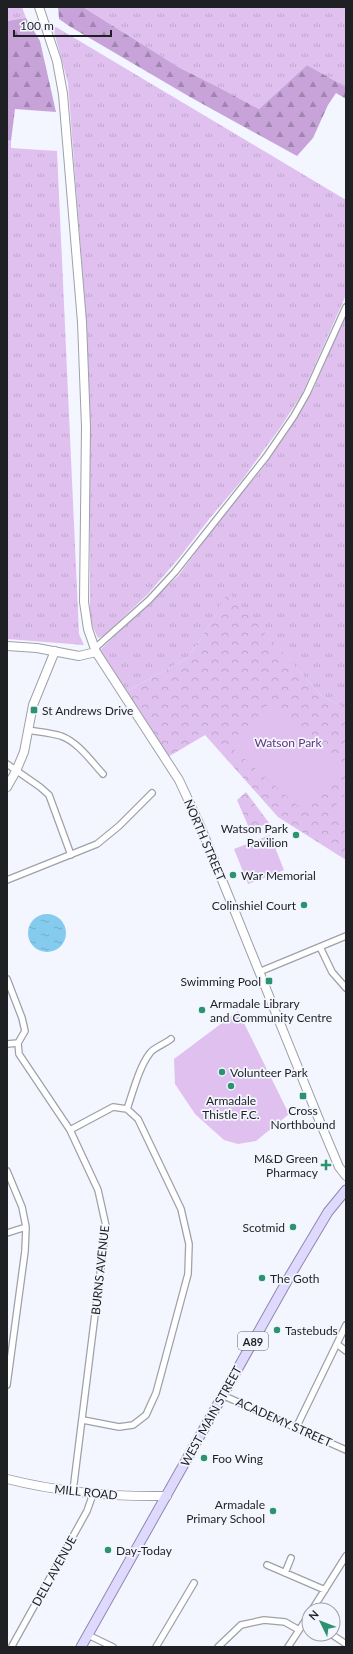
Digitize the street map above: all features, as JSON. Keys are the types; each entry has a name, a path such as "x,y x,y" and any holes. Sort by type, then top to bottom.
{"main road":[{"name":"NORTH STREET","path":"39,7 57,61 64,101 82,322 86,412 84,602 88,629 95,651 179,780 199,823 320,1122 340,1167 346,1176"},
{"path":"7,646 37,648 79,656 95,651"},
{"path":"7,787 24,752 33,705 55,651"},
{"name":"WEST MAIN STREET","path":"81,1647 302,1254 328,1212 346,1190"},
{"name":"MILL ROAD","path":"7,1479 33,1486 93,1494 136,1497 167,1496"}],"street":[{"path":"95,651 149,600 175,572 266,457 294,416 307,393 346,307"},
{"path":"28,730 54,734 66,738 103,774"},
{"path":"7,764 49,795 71,854"},
{"path":"7,880 97,844 119,826 152,793"},
{"path":"259,972 346,936"},
{"path":"320,947 332,972 346,988"},
{"path":"7,979 22,1018 25,1031 18,1043 7,1044"},
{"path":"127,1109 144,1063 151,1051 165,1045 171,1039"},
{"name":"BURNS AVENUE","path":"18,1043 19,1054 70,1130 98,1190 106,1226 73,1491"},
{"path":"70,1130 113,1107 127,1109 138,1119 181,1209 189,1244 188,1274 156,1393 146,1415 133,1425 119,1427 83,1420"},
{"path":"7,1171 22,1207 26,1227 25,1251 7,1385"},
{"path":"7,1233 26,1227"},
{"path":"296,1428 346,1325"},
{"path":"337,1344 346,1351"},
{"name":"ACADEMY STREET","path":"222,1395 346,1450"},
{"name":"DELL AVENUE","path":"12,1646 87,1511 93,1494"},
{"path":"317,1602 346,1556"},
{"path":"286,1573 291,1558"},
{"path":"267,1566 325,1590"},
{"path":"156,1647 194,1583"},
{"path":"218,1647 240,1626 264,1620 285,1622 299,1630"},
{"path":"288,1647 301,1627"},
{"path":"88,1635 113,1647"}],"green space":[{"path":"7,7 22,7 26,18 7,21"},
{"path":"58,7 83,7 180,68 259,109 307,65 346,87 346,99 336,93 328,105 313,138 297,156 190,97 69,26 59,19"},
{"path":"83,7 346,7 346,87 307,65 259,109 180,68"},
{"path":"26,18 40,41 56,112 15,109 11,141 7,140 7,21"},
{"path":"56,27 346,200 346,295 302,394 280,428 242,480 179,558 147,595 103,636 98,638 90,621 90,410 86,318 68,83 53,28"},
{"path":"7,140 11,141 11,148 57,151 79,634 84,645 7,639"},
{"path":"346,314 346,709 322,696 228,593 199,642 186,659 125,692 100,650 178,576 228,509 262,469 297,418 314,388"},
{"name":"Watson Park","path":"228,592 322,696 346,709 346,860 278,817 205,735 168,757 125,692 186,659 199,642"},
{"path":"268,705 342,770 305,812 231,747"},
{"path":"246,792 269,823 250,830 237,800"},
{"path":"346,793 346,822 332,810"},
{"path":"270,835 284,870 248,884 234,849"},
{"name":"Volunteer Park","path":"238,1011 289,1114 256,1141 238,1144 224,1140 195,1114 175,1084 174,1059"}],"water":[{"path":"47,914 60,920 66,933 60,946 47,952 34,946 28,933 34,920"}],"place":[{"name":"St Andrews Drive","path":"34,710"},
{"name":"Watson Park Pavilion","path":"296,835"},
{"name":"War Memorial","path":"233,875"},
{"name":"Colinshiel Court","path":"304,905"},
{"name":"Swimming Pool","path":"269,981"},
{"name":"Armadale Library and Community Centre","path":"202,1010"},
{"name":"Volunteer Park","path":"222,1072"},
{"name":"Armadale Thistle F.C.","path":"231,1086"},
{"name":"Cross Northbound","path":"303,1096"},
{"name":"M&D Green Pharmacy","path":"326,1165"},
{"name":"Scotmid","path":"293,1227"},
{"name":"The Goth","path":"262,1278"},
{"name":"Tastebuds","path":"277,1330"},
{"name":"Foo Wing","path":"204,1458"},
{"name":"Armadale Primary School","path":"273,1511"},
{"name":"Day-Today","path":"108,1550"}]}
